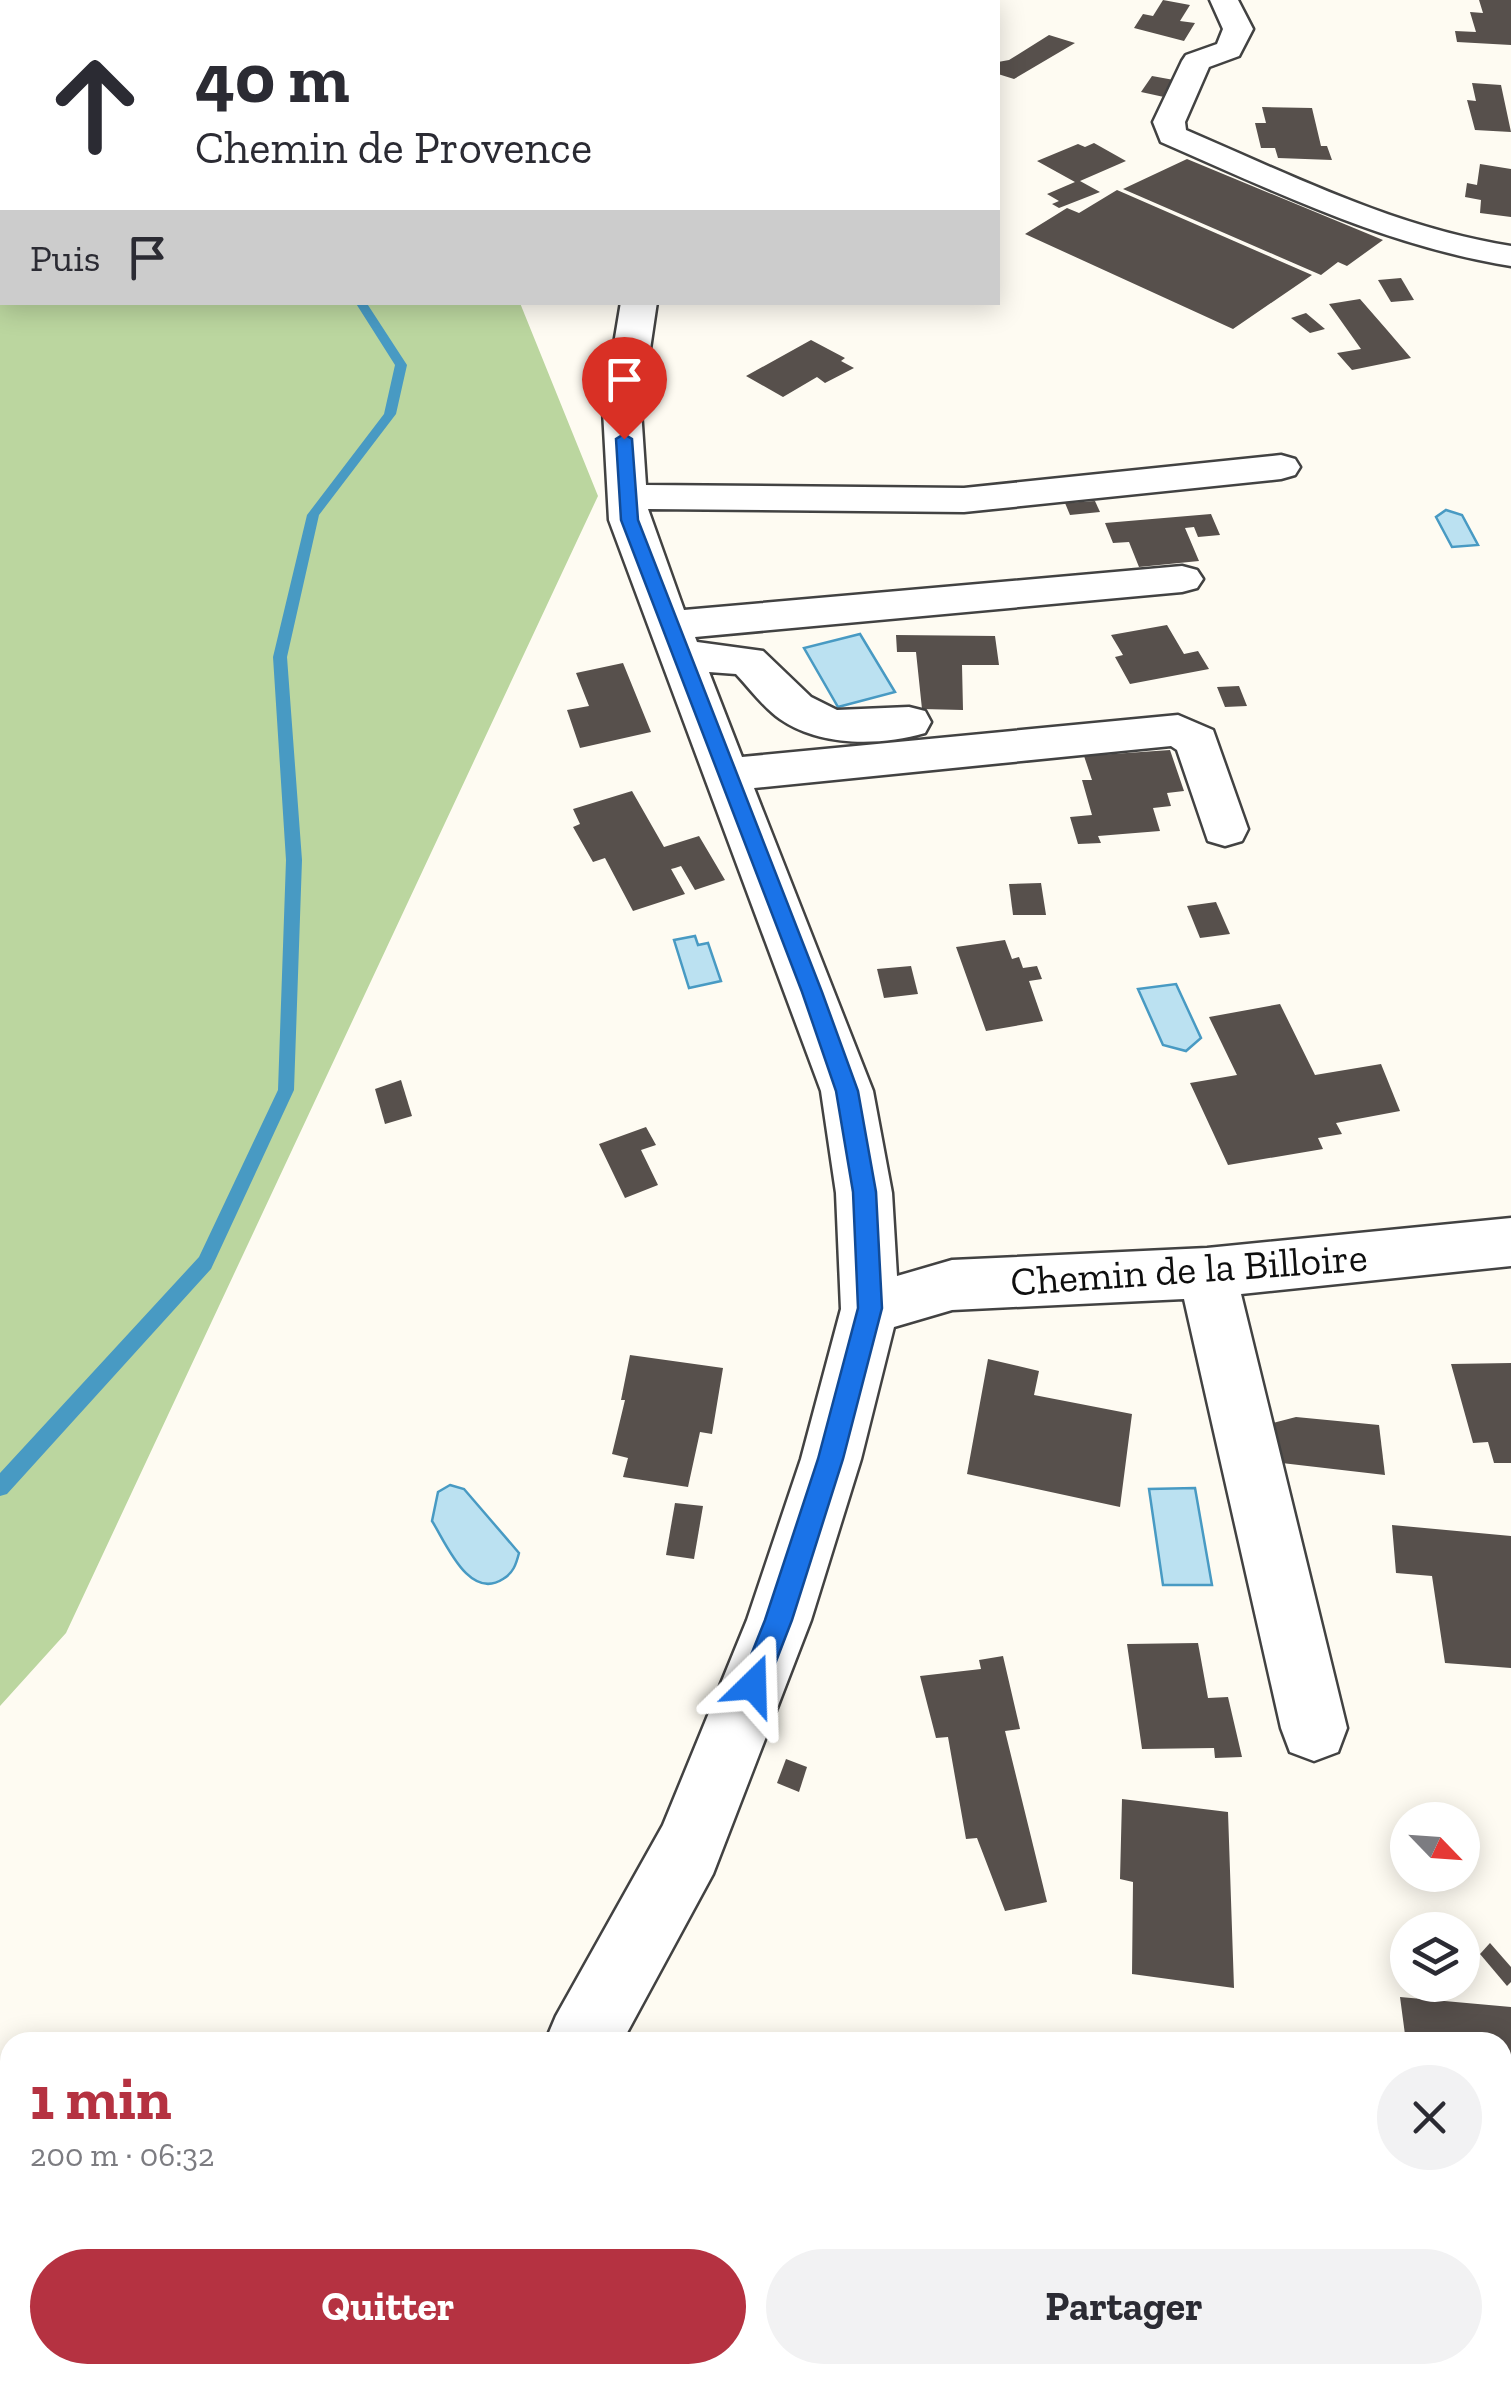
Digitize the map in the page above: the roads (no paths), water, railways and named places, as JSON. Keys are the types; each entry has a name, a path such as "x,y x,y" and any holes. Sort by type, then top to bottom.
{"street":[{"path":"1224,0 1238,29 1228,50 1198,60 1169,122 1172,135 1362,218 1454,246 1511,256"},
{"path":"588,2032 688,1850 772,1637 831,1459 870,1308 864,1192 847,1091 629,520 622,410 639,305"},
{"path":"628,497 964,500 1281,467"},
{"path":"675,640 1182,579"},
{"path":"675,640 748,662 795,708 831,726 992,718"},
{"path":"726,775 1178,730 1197,742 1225,829"},
{"name":"Chemin de la Billoire","path":"870,1308 952,1284 1207,1273 1511,1242"},
{"path":"1207,1273 1314,1728"}],"water":[{"path":"1446,510 1462,515 1478,545 1452,547 1436,517"},
{"path":"860,634 895,692 838,707 804,648"},
{"path":"695,936 698,945 708,943 721,981 689,988 674,940"},
{"path":"1176,984 1201,1038 1186,1051 1163,1045 1138,989"},
{"path":"450,1485 464,1489 519,1553 514,1568 503,1579 491,1584 469,1576 432,1521 438,1492"},
{"path":"1195,1488 1212,1585 1163,1585 1149,1489"}],"waterway":[{"path":"0,1487 205,1263 286,1090 294,860 280,657 313,515 390,414 401,365 362,305"}]}
